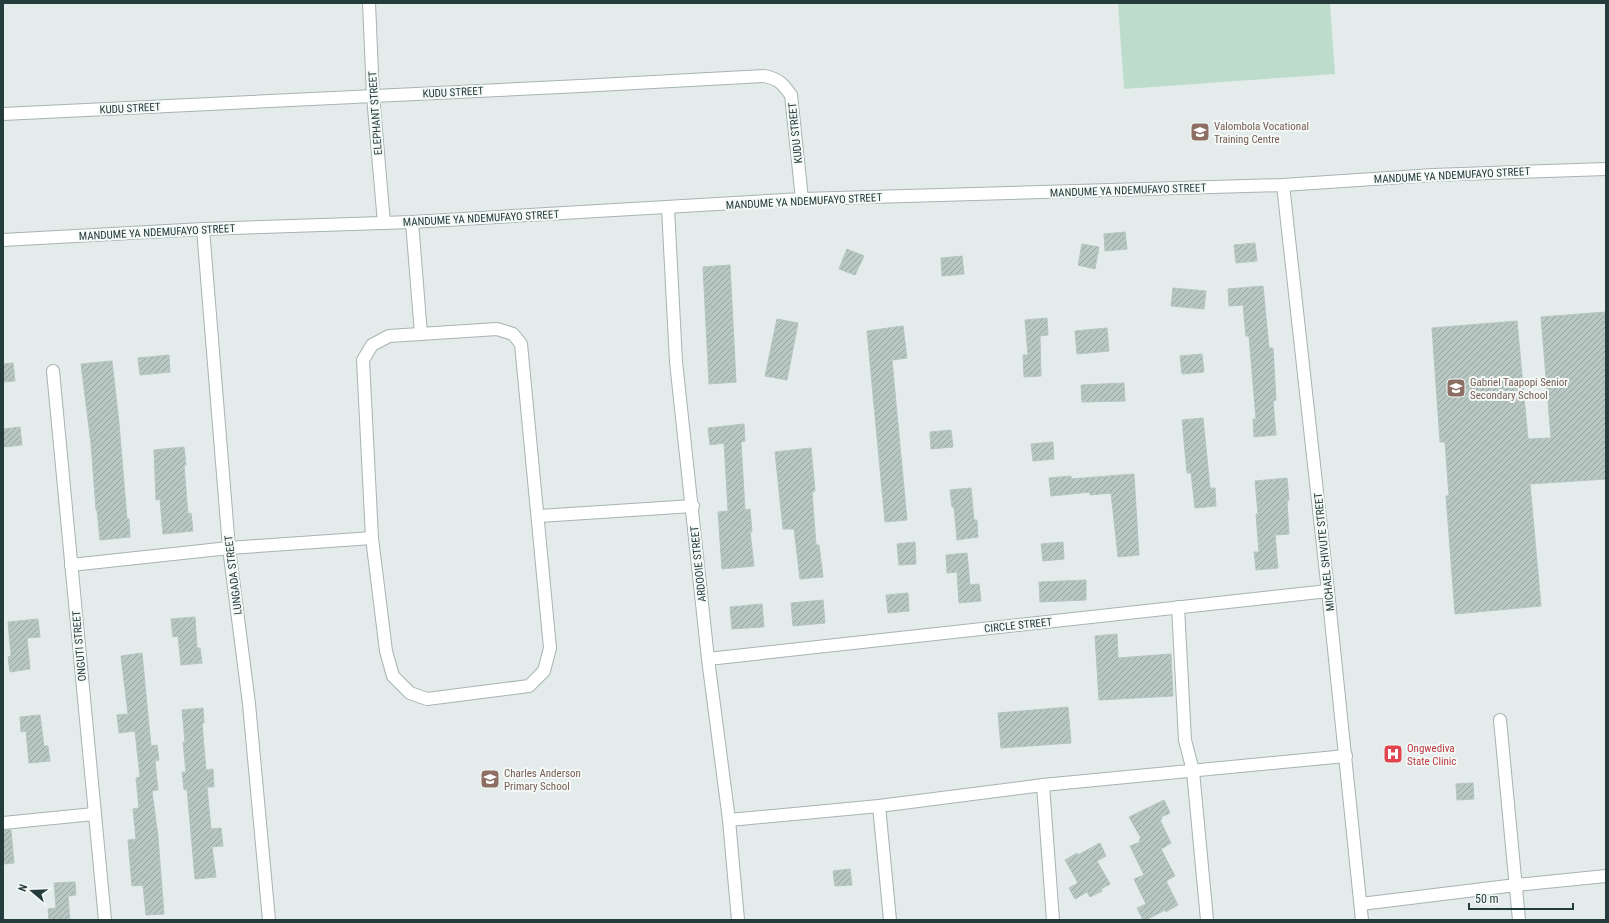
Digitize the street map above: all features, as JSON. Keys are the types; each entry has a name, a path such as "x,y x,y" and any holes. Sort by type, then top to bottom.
{"street":[{"name":"ELEPHANT STREET","path":"369,3 373,96 384,223"},
{"name":"KUDU STREET","path":"3,114 764,76 774,78 781,82 791,94 802,199"},
{"name":"MANDUME YA NDEMUFAYO STREET","path":"3,240 203,229 412,222 802,199 1283,185 1433,175 1606,169"},
{"name":"MICHAEL SHIVUTE STREET","path":"1283,185 1346,756 1362,920"},
{"name":"ARDOOIE STREET","path":"668,208 676,362 708,659 729,820 738,920"},
{"path":"412,222 421,334"},
{"name":"LUNGADA STREET","path":"203,229 229,548 249,704 269,920"},
{"path":"497,329 513,334 521,344 550,648 544,671 529,686 427,699 410,693 392,676 386,651 372,538 363,360 372,344 389,336 421,334 497,329"},
{"name":"ONGUTI STREET","path":"52,371 105,920"},
{"path":"538,516 692,506"},
{"path":"71,565 229,548 372,538"},
{"name":"CIRCLE STREET","path":"708,659 1328,591"},
{"path":"1178,607 1185,740 1193,771 1207,920"},
{"path":"1500,720 1519,920"},
{"path":"729,820 879,806 1043,785 1346,756"},
{"path":"1043,785 1053,920"},
{"path":"879,806 890,920"},
{"path":"3,823 94,814"},
{"path":"1361,904 1516,885 1606,876"}],"green space":[{"path":"1118,3 1330,3 1335,74 1124,89"}],"building":[{"path":"1125,232 1127,249 1105,251 1104,234"},
{"path":"1255,243 1257,261 1236,263 1234,245"},
{"path":"1082,244 1099,247 1095,269 1078,265"},
{"path":"847,249 864,256 855,275 839,269"},
{"path":"962,256 964,274 942,276 941,258"},
{"path":"730,265 736,382 709,384 703,267"},
{"path":"1263,286 1269,348 1273,348 1276,400 1273,401 1276,435 1254,437 1253,419 1256,419 1249,336 1246,336 1243,305 1229,306 1228,289"},
{"path":"1173,288 1206,291 1204,309 1171,306"},
{"path":"1606,312 1606,479 1530,484 1541,606 1455,614 1446,496 1449,496 1445,442 1440,442 1432,328 1517,321 1528,439 1551,438 1541,317"},
{"path":"1047,318 1048,335 1040,336 1041,376 1024,377 1023,355 1028,355 1025,320"},
{"path":"777,319 798,323 787,380 765,376"},
{"path":"903,326 907,358 892,360 907,520 885,522 867,331"},
{"path":"1107,328 1109,351 1077,354 1075,331"},
{"path":"1202,354 1204,372 1182,374 1180,356"},
{"path":"169,355 170,372 140,375 138,358"},
{"path":"112,361 130,537 100,540 91,444 81,364"},
{"path":"13,363 15,381 3,382 3,364"},
{"path":"1124,383 1125,401 1082,402 1081,385"},
{"path":"1203,418 1210,488 1215,488 1216,506 1195,508 1191,473 1187,473 1182,420"},
{"path":"744,424 745,441 741,442 745,510 750,509 752,532 750,532 754,566 722,569 718,512 728,511 724,443 710,445 708,428"},
{"path":"20,427 22,445 3,447 3,429"},
{"path":"951,430 953,447 931,449 930,432"},
{"path":"1053,442 1054,459 1033,461 1031,444"},
{"path":"184,447 188,514 191,513 193,531 163,534 160,499 156,500 154,450"},
{"path":"811,448 815,491 812,492 816,545 819,545 823,577 800,579 794,529 783,529 775,452"},
{"path":"1134,474 1139,555 1118,557 1111,493 1090,495 1090,492 1051,496 1049,478 1071,476 1071,479"},
{"path":"1287,478 1289,500 1287,501 1289,534 1275,535 1278,568 1256,570 1254,552 1259,552 1255,481"},
{"path":"971,488 974,520 977,520 978,537 957,540 954,507 952,507 950,490"},
{"path":"915,542 916,564 899,565 897,544"},
{"path":"1063,542 1064,559 1043,561 1041,544"},
{"path":"967,553 970,585 979,584 981,601 959,603 957,572 947,573 946,555"},
{"path":"1086,580 1086,600 1040,602 1039,582"},
{"path":"908,593 909,611 888,613 886,595"},
{"path":"823,600 825,623 793,626 791,603"},
{"path":"762,604 764,627 732,629 730,607"},
{"path":"195,617 197,648 200,648 202,663 181,665 178,636 173,637 171,619"},
{"path":"38,619 40,637 27,638 30,669 10,672 8,657 11,656 8,622"},
{"path":"1117,634 1118,658 1171,654 1173,696 1099,700 1095,636"},
{"path":"142,653 151,746 157,745 159,760 155,761 158,790 152,791 158,837 164,914 146,915 143,885 132,886 128,840 136,839 133,809 139,808 136,778 140,777 135,731 119,733 117,715 128,714 121,656"},
{"path":"1068,707 1071,743 1001,748 998,713"},
{"path":"203,708 204,723 202,723 206,770 213,769 214,787 207,787 211,829 221,828 223,846 212,847 216,877 195,879 187,789 184,790 182,772 186,772 182,710"},
{"path":"40,715 44,746 48,746 50,761 29,763 26,731 21,732 20,717"},
{"path":"1473,783 1474,799 1457,800 1456,784"},
{"path":"1164,800 1170,813 1161,817 1162,819 1160,820 1171,843 1161,849 1175,876 1166,881 1178,905 1166,912 1165,910 1146,920 1143,920 1137,908 1146,904 1134,879 1144,875 1130,846 1140,842 1139,840 1141,838 1129,817"},
{"path":"3,830 11,830 14,863 3,864"},
{"path":"1100,843 1106,856 1097,861 1110,884 1101,889 1102,891 1090,897 1087,892 1075,899 1069,888 1078,883 1065,860"},
{"path":"850,869 852,885 835,886 833,871"},
{"path":"75,882 76,895 68,896 70,920 49,920 48,909 56,908 54,883"}],"place":[{"name":"Valombola Vocational Training Centre","path":"1200,132"},
{"name":"Gabriel Taapopi Senior Secondary School","path":"1456,388"},
{"name":"Ongwediva State Clinic","path":"1393,754"},
{"name":"Charles Anderson Primary School","path":"490,779"}]}
